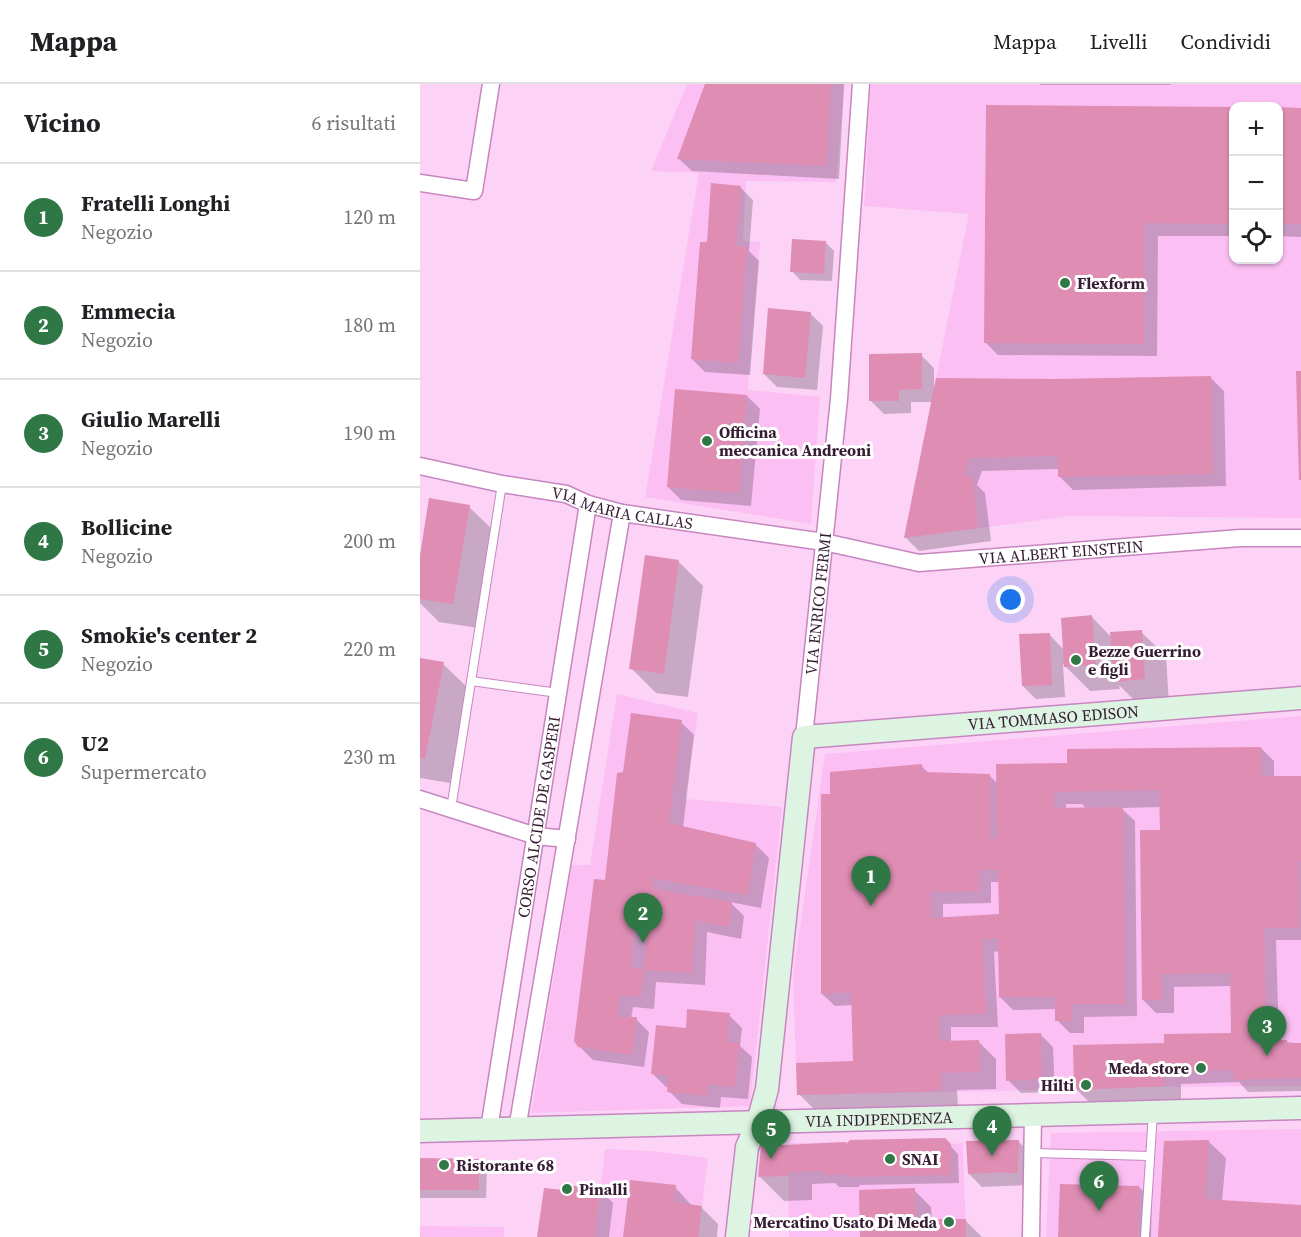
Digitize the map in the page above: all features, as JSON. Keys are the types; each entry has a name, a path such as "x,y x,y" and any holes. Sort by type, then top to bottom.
{"street":[{"path":"420,183 474,191 491,84"},
{"name":"VIA ENRICO FERMI","path":"737,1237 747,1147 758,1122 767,1089 839,399 861,84"},
{"name":"VIA MARIA CALLAS","path":"420,466 502,484 566,494 588,504 622,513 824,543"},
{"name":"CORSO ALCIDE DE GASPERI","path":"489,1129 588,504"},
{"name":"CORSO ALCIDE DE GASPERI","path":"517,1129 622,513"},
{"name":"VIA ALBERT EINSTEIN","path":"824,543 919,563 1240,538 1301,537"},
{"name":"VIA TOMMASO EDISON","path":"804,737 1301,698"},
{"path":"420,799 536,836 567,838"},
{"name":"VIA INDIPENDENZA","path":"420,1131 1301,1108"},
{"path":"1031,1237 1033,1114"}],"lane":[{"path":"451,810 502,484"},
{"path":"471,681 558,693"},
{"path":"1145,1237 1153,1111"},
{"path":"1033,1153 1150,1156"}],"shaded area":[{"path":"687,84 845,84 836,182 746,181 743,241 760,242 748,390 820,397 811,524 645,497 699,173 651,171"},
{"path":"871,84 1301,84 1301,518 1070,516 904,538 969,214 864,206"},
{"path":"617,694 698,713 685,799 782,807 750,1106 531,1113 572,865 590,865"},
{"path":"1301,716 1301,1086 1134,1087 797,1095 793,976 825,754"},
{"path":"1301,1129 1301,1237 1046,1237 1051,1133"},
{"path":"945,1138 951,1144 963,1143 966,1237 789,1237 788,1143 846,1143 850,1140"},
{"path":"605,1149 651,1151 708,1158 698,1237 595,1237"},
{"path":"420,1226 504,1227 504,1237 420,1237"}],"building":[{"path":"705,84 831,84 826,166 677,159"},
{"name":"Flexform","path":"986,105 1229,107 1229,224 1145,223 1144,344 984,343"},
{"path":"1283,107 1301,108 1301,224 1283,224"},
{"path":"711,183 741,186 736,246 747,247 738,363 691,359 700,242 707,242"},
{"path":"792,239 826,241 824,274 790,272"},
{"path":"768,308 811,312 805,378 763,374"},
{"path":"922,353 922,389 899,390 899,401 869,401 869,354"},
{"path":"1296,371 1301,371 1301,480 1299,480"},
{"path":"1211,376 1213,474 1058,477 1058,456 969,458 964,475 973,478 978,528 904,538 936,378 1056,379"},
{"name":"Officina meccanica Andreoni","path":"675,389 747,395 739,493 667,487"},
{"path":"429,498 470,505 453,604 420,599 420,556"},
{"path":"645,555 679,560 664,674 629,669"},
{"path":"1092,615 1096,665 1064,667 1061,618"},
{"path":"1142,630 1145,679 1114,682 1110,632"},
{"path":"1050,633 1052,685 1022,686 1019,634"},
{"path":"420,658 444,662 425,759 420,758"},
{"path":"631,713 682,720 669,823 756,843 748,895 652,878 654,889 732,902 729,927 695,920 692,973 644,970 641,997 620,995 617,1017 637,1017 632,1055 578,1047 574,1041 594,879 605,880 617,773 623,772","holes":["634,911 649,914 644,970 631,967"]},
{"path":"1261,747 1262,776 1301,776 1301,861 1298,860 1299,928 1264,928 1267,1040 1301,1043 1301,1078 1234,1080 1234,1070 1164,1072 1165,1086 1074,1090 1073,1045 1164,1043 1164,1034 1231,1033 1230,973 1161,974 1162,1000 1142,1000 1140,830 1160,830 1159,790 1054,792 1054,808 1123,807 1125,1004 1072,1004 1072,1021 1055,1021 1055,997 999,997 998,938 982,939 986,1014 939,1015 939,1041 979,1040 980,1072 941,1073 941,1091 797,1095 796,1063 853,1061 851,992 821,994 821,794 830,794 830,772 922,764 923,772 990,774 990,838 997,839 996,764 1067,763 1067,749","holes":["979,870 998,870 999,914 931,918 930,892 979,891"]},
{"path":"687,1009 730,1013 727,1042 740,1043 735,1087 708,1084 707,1096 667,1092 669,1076 651,1074 656,1025 686,1028"},
{"path":"1041,1033 1042,1079 1006,1081 1005,1034"},
{"path":"945,1138 951,1144 951,1175 847,1177 847,1174 825,1175 824,1171 788,1172 788,1176 758,1177 761,1146 846,1142 846,1144 850,1140"},
{"path":"1019,1140 1018,1173 968,1174 966,1141"},
{"path":"1209,1140 1205,1199 1301,1205 1301,1237 1158,1237 1164,1141"},
{"path":"420,1158 479,1159 479,1190 420,1190"},
{"path":"630,1180 676,1185 674,1202 702,1206 698,1237 623,1237"},
{"path":"1060,1184 1139,1186 1138,1237 1058,1237"},
{"path":"564,1185 600,1188 595,1237 537,1237 544,1188 563,1190"},
{"path":"915,1188 916,1219 966,1219 966,1237 860,1237 859,1190"}],"place":[{"name":"Flexform","path":"1065,283"},
{"name":"Officina meccanica Andreoni","path":"707,441"},
{"name":"Bezze Guerrino e figli","path":"1076,660"},
{"name":"Fratelli Longhi","path":"871,906"},
{"name":"Emmecia","path":"643,943"},
{"name":"Giulio Marelli","path":"1267,1056"},
{"name":"Meda store","path":"1201,1068"},
{"name":"Hilti","path":"1086,1085"},
{"name":"Bollicine","path":"992,1156"},
{"name":"Smokie's center 2","path":"771,1159"},
{"name":"SNAI","path":"890,1159"},
{"name":"Ristorante 68","path":"444,1165"},
{"name":"Pinalli","path":"567,1189"},
{"name":"U2","path":"1099,1211"},
{"name":"Mercatino Usato Di Meda","path":"949,1222"}]}
